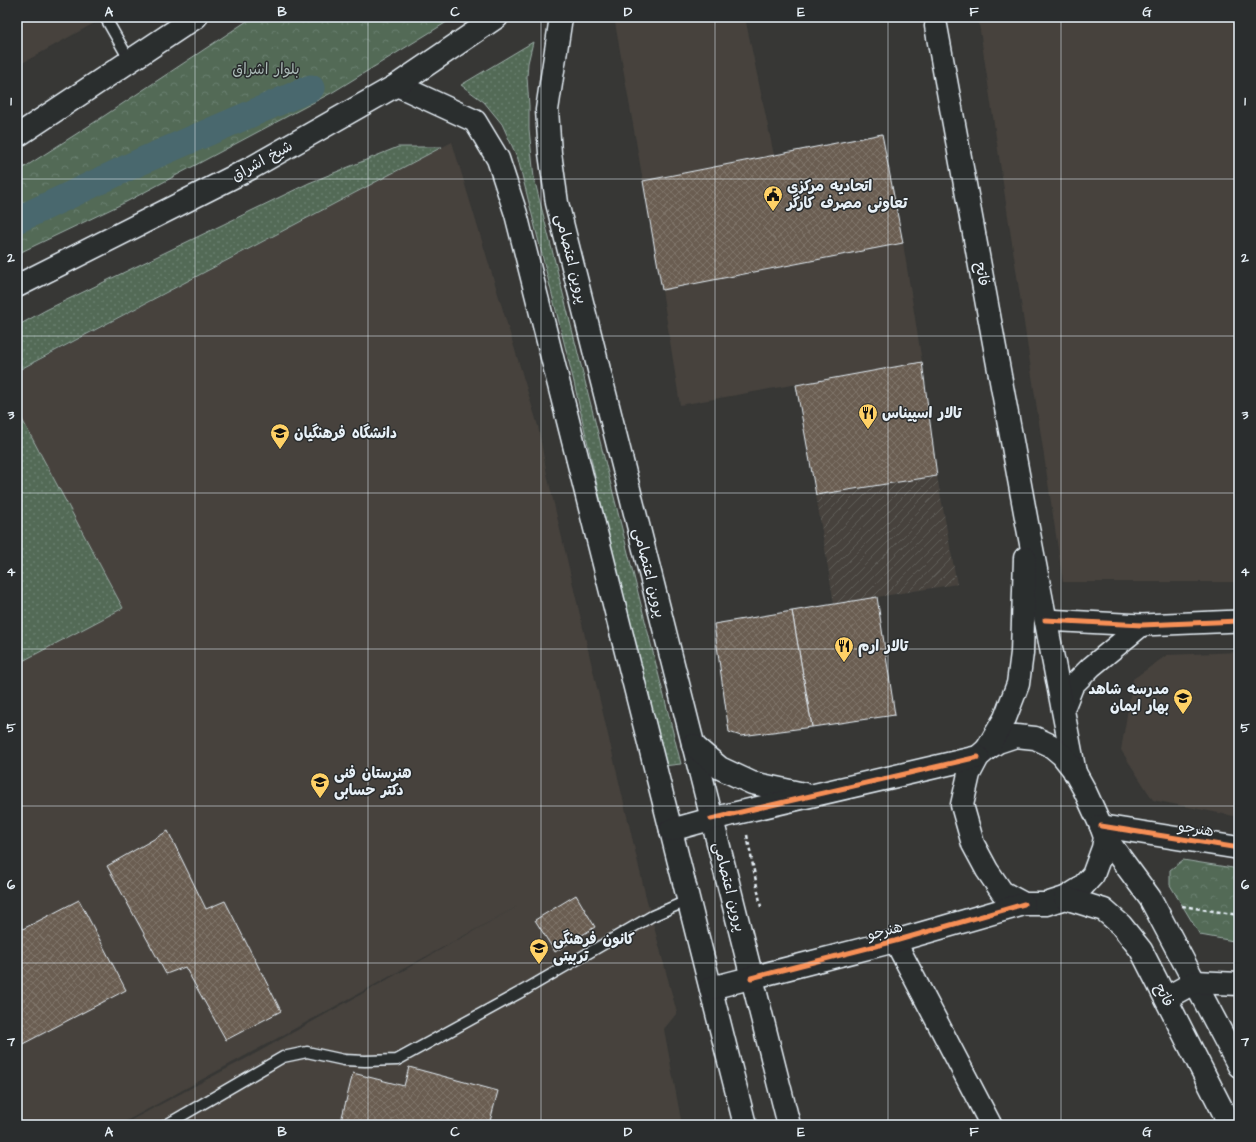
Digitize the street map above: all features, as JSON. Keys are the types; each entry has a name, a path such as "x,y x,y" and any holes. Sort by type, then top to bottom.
{"main road":[{"path":"17,136 196,17"},
{"name":"شیخ اشراق","path":"17,286 250,168 397,84 497,17"},
{"name":"پروین اعتصامی","path":"561,17 547,110 550,153 557,203 789,1125"},
{"name":"فاتح","path":"934,20 1027,523"},
{"path":"397,84 475,121 498,159 516,214 745,1125"},
{"path":"1027,523 1075,773"},
{"path":"1027,523 1024,569 1022,652 1018,684 1005,718 969,774 962,804 973,844 987,870 1002,892 1024,904 1046,904 1065,898 1081,888 1093,875 1103,848 1103,831"},
{"path":"671,830 982,753 998,742 1016,736 1035,738 1050,745 1062,755 1075,773 1103,831 1152,901 1239,1066"},
{"path":"693,745 720,768 752,783 811,796"},
{"name":"هنرجو","path":"1103,831 1239,848"},
{"name":"فاتح","path":"1065,898 1104,910 1121,925 1141,950 1230,1125"},
{"name":"هنرجو","path":"711,988 895,942 1024,904"},
{"path":"1166,998 1195,982 1239,984"}],"street":[{"path":"1045,620 1142,625 1239,621"},
{"path":"1063,710 1073,685 1091,667 1142,625"},
{"path":"895,942 991,1125"}],"lane":[{"path":"105,17 130,61"},
{"path":"166,1125 283,1057 307,1052 344,1060 397,1060 528,988 652,916 689,900"}],"path":[{"path":"743,811 762,911"},
{"path":"1152,901 1239,914"}],"shaded area":[{"path":"17,17 105,17 17,66"},
{"path":"614,17 745,17 774,155 643,181"},
{"path":"978,17 1239,17 1239,582 1063,582"},
{"path":"452,142 538,426 547,474 645,893 677,1013 664,1029 682,1125 122,1125 260,1051 520,905 119,1125 17,1125 17,372"},
{"path":"903,243 922,362 680,405 662,290"},
{"path":"937,476 957,584 834,604 816,495"},
{"name":"مدرسه شاهد بهار ایمان","path":"1239,652 1239,817 1153,800 1121,750 1133,679 1167,655"}],"green space":[{"name":"بلوار اشراق","path":"253,17 455,17 333,92 126,202 17,254 17,172"},
{"path":"533,42 528,63 527,77 529,129 534,178 681,764 663,766 619,583 573,378 518,159 502,124 484,102 461,85"},
{"path":"398,147 442,147 17,371 17,326 46,310 309,183"},
{"path":"17,410 123,608 17,664"},
{"path":"1183,860 1239,869 1239,942 1200,935 1170,885 1170,870"}],"building":[{"name":"اتحادیه مرکزی تعاونی مصرف کارگر","path":"882,134 903,243 662,290 643,181"},
{"name":"تالار اسپیناس","path":"922,362 937,476 816,495 796,385"},
{"name":"تالار ارم","path":"877,597 895,715 812,727 792,611"},
{"path":"792,611 812,727 741,736 729,732 714,624"},
{"path":"168,831 206,909 225,901 281,1011 226,1040 185,967 166,974 107,866"},
{"path":"576,895 595,927 555,952 535,920"},
{"path":"79,900 126,990 17,1047 17,932"},
{"path":"409,1067 498,1091 489,1125 340,1125 353,1073 404,1086"}],"waterway":[{"path":"17,220 144,160 311,88"}],"cycle path":[{"path":"1045,620 1142,625 1239,621"},
{"path":"711,819 978,757"},
{"path":"1101,826 1239,848"},
{"path":"751,978 895,941 1024,904"}],"place":[{"name":"اتحادیه مرکزی تعاونی مصرف کارگر","path":"773,212"},
{"name":"تالار اسپیناس","path":"868,430"},
{"name":"دانشگاه فرهنگیان","path":"280,450"},
{"name":"تالار ارم","path":"844,663"},
{"name":"مدرسه شاهد بهار ایمان","path":"1183,715"},
{"name":"هنرستان فنی دکتر حسابی","path":"320,799"},
{"name":"کانون فرهنگی تربیتی","path":"539,965"}]}
